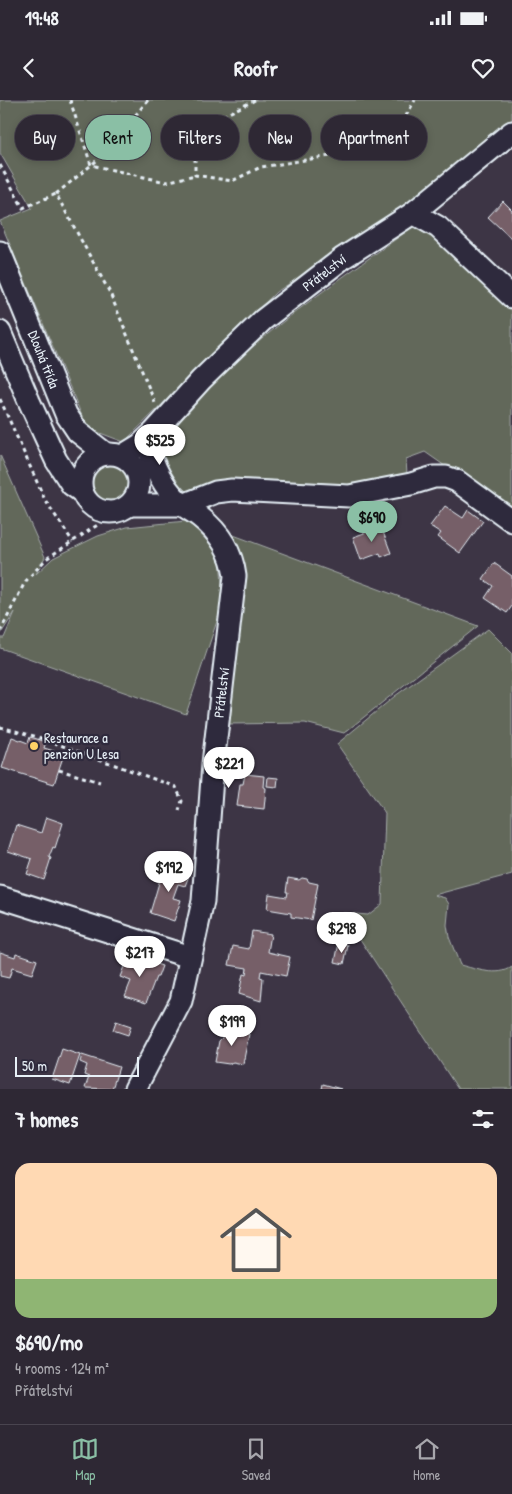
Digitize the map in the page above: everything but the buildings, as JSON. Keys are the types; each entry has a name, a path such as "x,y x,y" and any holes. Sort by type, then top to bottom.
{"street":[{"name":"Přátelství","path":"126,464 140,445 151,442 201,380 263,320 343,258 413,213 512,132"},
{"path":"413,213 438,227 511,293"},
{"name":"Dlouhá třída","path":"0,252 66,414 78,432 126,464"},
{"path":"0,332 56,460 72,485 82,492 86,501 94,508 103,512 119,511 130,505 138,494 140,484 126,464"},
{"name":"Přátelství","path":"134,1089 181,1001 203,901 213,764 235,576 228,552 220,537 211,527 183,505 157,474 151,442"},
{"name":"Přátelství","path":"82,492 83,472 88,463 96,457 126,464 168,488"},
{"path":"130,505 183,505 216,492 232,490 349,496 411,484 434,477 446,477 457,481 512,521"},
{"path":"0,897 190,957"}],"path":[{"path":"70,100 91,165"},
{"path":"0,165 23,208 56,194 101,157 148,100"},
{"path":"194,175 196,150 220,117 255,100"},
{"path":"91,165 166,182 194,175 232,181 261,167 374,149 398,130 415,100"},
{"path":"56,194 110,293 155,402 151,442"},
{"path":"0,399 45,500 73,542"},
{"path":"0,632 25,582 46,559 98,524 103,512"},
{"path":"0,727 37,738 176,787 182,801 179,810"},
{"path":"59,770 100,782"}],"green space":[{"path":"0,100 512,100 512,126 409,209 276,292 124,442 87,428 0,221 32,208 0,153"},
{"path":"414,226 426,229 512,306 512,513 425,452 406,459 407,475 346,490 203,488 183,492 178,488 166,472 163,452 167,438 185,412 226,371 277,326"},
{"path":"0,455 45,557 36,574 53,558 98,536 127,527 186,521 220,555 223,603 186,714 0,648 0,638 4,638 15,612 0,635"},
{"path":"106,464 114,464 121,467 127,473 130,484 127,495 121,501 114,504 106,504 99,501 93,495 90,488 90,480 93,473 99,467"},
{"path":"228,533 478,626 344,733 305,723 227,724 244,592 241,571"},
{"path":"488,629 512,653 512,874 434,895 445,898 449,904 447,925 449,937 460,965 494,972 512,967 512,1089 458,1089 343,913 368,915 382,904 385,813 337,744 395,696"}],"place":[{"name":"Restaurace a penzion U Lesa","path":"34,746"}]}
